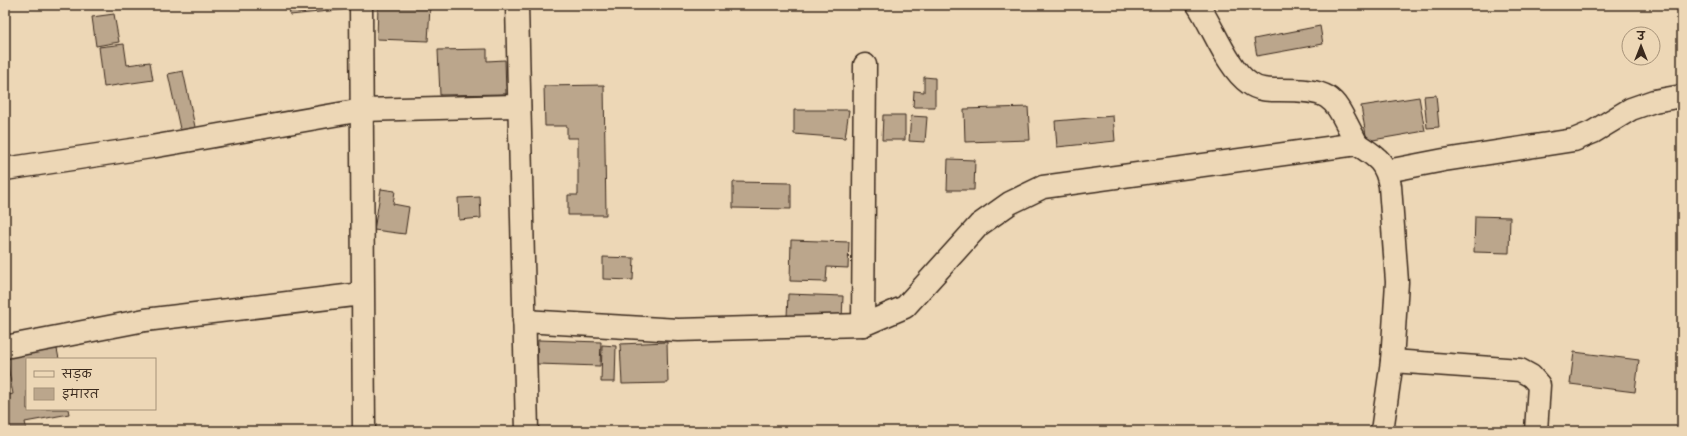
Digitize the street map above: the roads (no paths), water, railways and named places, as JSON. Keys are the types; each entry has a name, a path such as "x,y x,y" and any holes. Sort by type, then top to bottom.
{"street":[{"path":"361,5 364,431"},
{"path":"517,5 527,431"},
{"path":"1198,5 1236,71 1248,83 1257,88 1267,90 1307,90 1321,93 1331,98 1339,107 1357,144 1375,156 1387,171 1397,282 1392,361 1382,431"},
{"path":"863,325 865,65"},
{"path":"1387,171 1574,140 1593,132 1631,109 1654,101 1682,96"},
{"path":"5,169 151,147 362,110 519,106"},
{"path":"524,321 678,330 863,325 905,307 979,225 1010,203 1043,187 1357,144"},
{"path":"5,347 144,320 362,294"},
{"path":"1392,361 1520,370 1531,376 1539,385 1536,431"}]}
